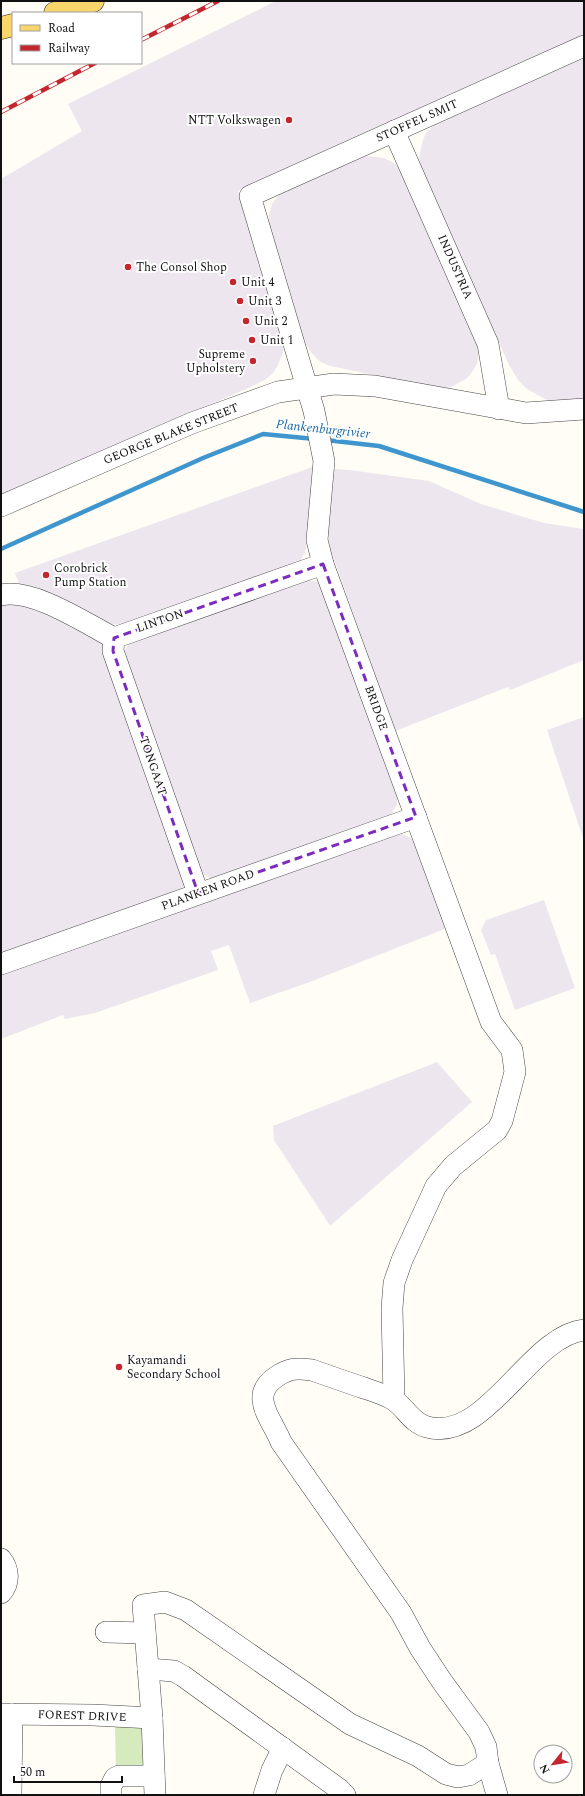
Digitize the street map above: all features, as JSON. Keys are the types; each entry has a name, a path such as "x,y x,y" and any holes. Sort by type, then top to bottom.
{"main road":[{"path":"58,12 93,1"},
{"path":"1,28 12,25"}],"street":[{"name":"STOFFEL SMIT","path":"250,196 584,46"},
{"name":"INDUSTRIA","path":"394,131 488,344 499,409"},
{"name":"BRIDGE","path":"250,196 314,411 324,461 317,540 323,564 491,1022 512,1050 515,1072 502,1121 497,1130 452,1166 443,1176 436,1186 402,1260 394,1283 392,1308 394,1399"},
{"name":"GEORGE BLAKE STREET","path":"1,506 192,423 278,392 307,387 334,384 375,386 526,413 584,409"},
{"name":"LINTON","path":"114,638 323,564"},
{"path":"1,595 11,593 29,596 61,610 114,638"},
{"name":"TONGAAT","path":"114,638 113,651 198,893"},
{"name":"PLANKEN ROAD","path":"1,964 416,817"},
{"path":"497,1795 488,1763 486,1747 479,1732 441,1680 420,1648 401,1613 281,1442 277,1431 267,1415 262,1397 266,1384 286,1370 312,1370 394,1399 410,1417 421,1425 433,1428 456,1427 491,1403 554,1344 572,1333 584,1330"},
{"path":"1,1559 8,1570 8,1579 1,1593"},
{"path":"111,1795 111,1786 115,1778 119,1776 155,1786 152,1718 143,1605 165,1602 174,1604 186,1610 350,1724 418,1756 446,1774 458,1776 469,1775 488,1763"},
{"path":"106,1632 145,1633"},
{"path":"148,1669 174,1671 183,1676 339,1789 345,1795"},
{"name":"FOREST DRIVE","path":"11,1795 6,1714 152,1718"},
{"path":"264,1795 272,1770 283,1748"}],"highlighted area":[{"path":"323,564 416,817 198,893 113,651 114,638"}],"shaded area":[{"path":"276,1 584,1 584,36 238,191 283,337 283,352 273,373 265,380 248,388 1,496 1,179 82,131 68,104"},
{"path":"584,57 584,400 556,402 545,399 527,389 518,380 509,365 420,165 419,157 426,133 435,124"},
{"path":"365,156 384,158 394,163 403,172 479,350 477,364 472,372 467,378 448,388 438,388 330,366 319,361 305,343 268,226 272,204 279,195 287,189"},
{"path":"315,466 306,549 301,560 297,564 123,625 99,621 20,586 15,573"},
{"path":"334,469 429,481 481,504 544,523 584,529 584,660 510,690 508,687 395,731 330,548 328,533"},
{"path":"306,579 317,582 323,586 398,793 397,805 390,816 217,879 210,878 201,873 124,652 130,641"},
{"path":"15,600 99,639 105,651 185,884 183,888 1,957 1,603"},
{"path":"584,717 584,841 547,730"},
{"path":"398,832 411,838 419,849 447,928 310,982 250,1003 229,945 211,951 218,970 95,1013 65,1019 63,1015 1,1039 1,970"},
{"path":"544,900 575,988 515,1010 495,954 491,955 481,930 486,920"},
{"path":"437,1062 472,1102 331,1225 329,1224 274,1140 273,1126"}],"green space":[{"path":"115,1726 140,1726 148,1734 150,1771 116,1772"}],"waterway":[{"name":"Plankenburgrivier","path":"1,549 203,458 263,434 315,439"},
{"name":"Plankenburgrivier","path":"326,440 379,446 584,512"}],"railway":[{"path":"142,39 218,1"},
{"path":"1,112 93,64"}],"place":[{"name":"NTT Volkswagen","path":"289,120"},
{"name":"The Consol Shop","path":"128,267"},
{"name":"Unit 4","path":"233,282"},
{"name":"Unit 3","path":"240,301"},
{"name":"Unit 2","path":"246,321"},
{"name":"Unit 1","path":"252,340"},
{"name":"Supreme Upholstery","path":"253,361"},
{"name":"Corobrick Pump Station","path":"46,575"},
{"name":"Kayamandi Secondary School","path":"119,1367"}]}
